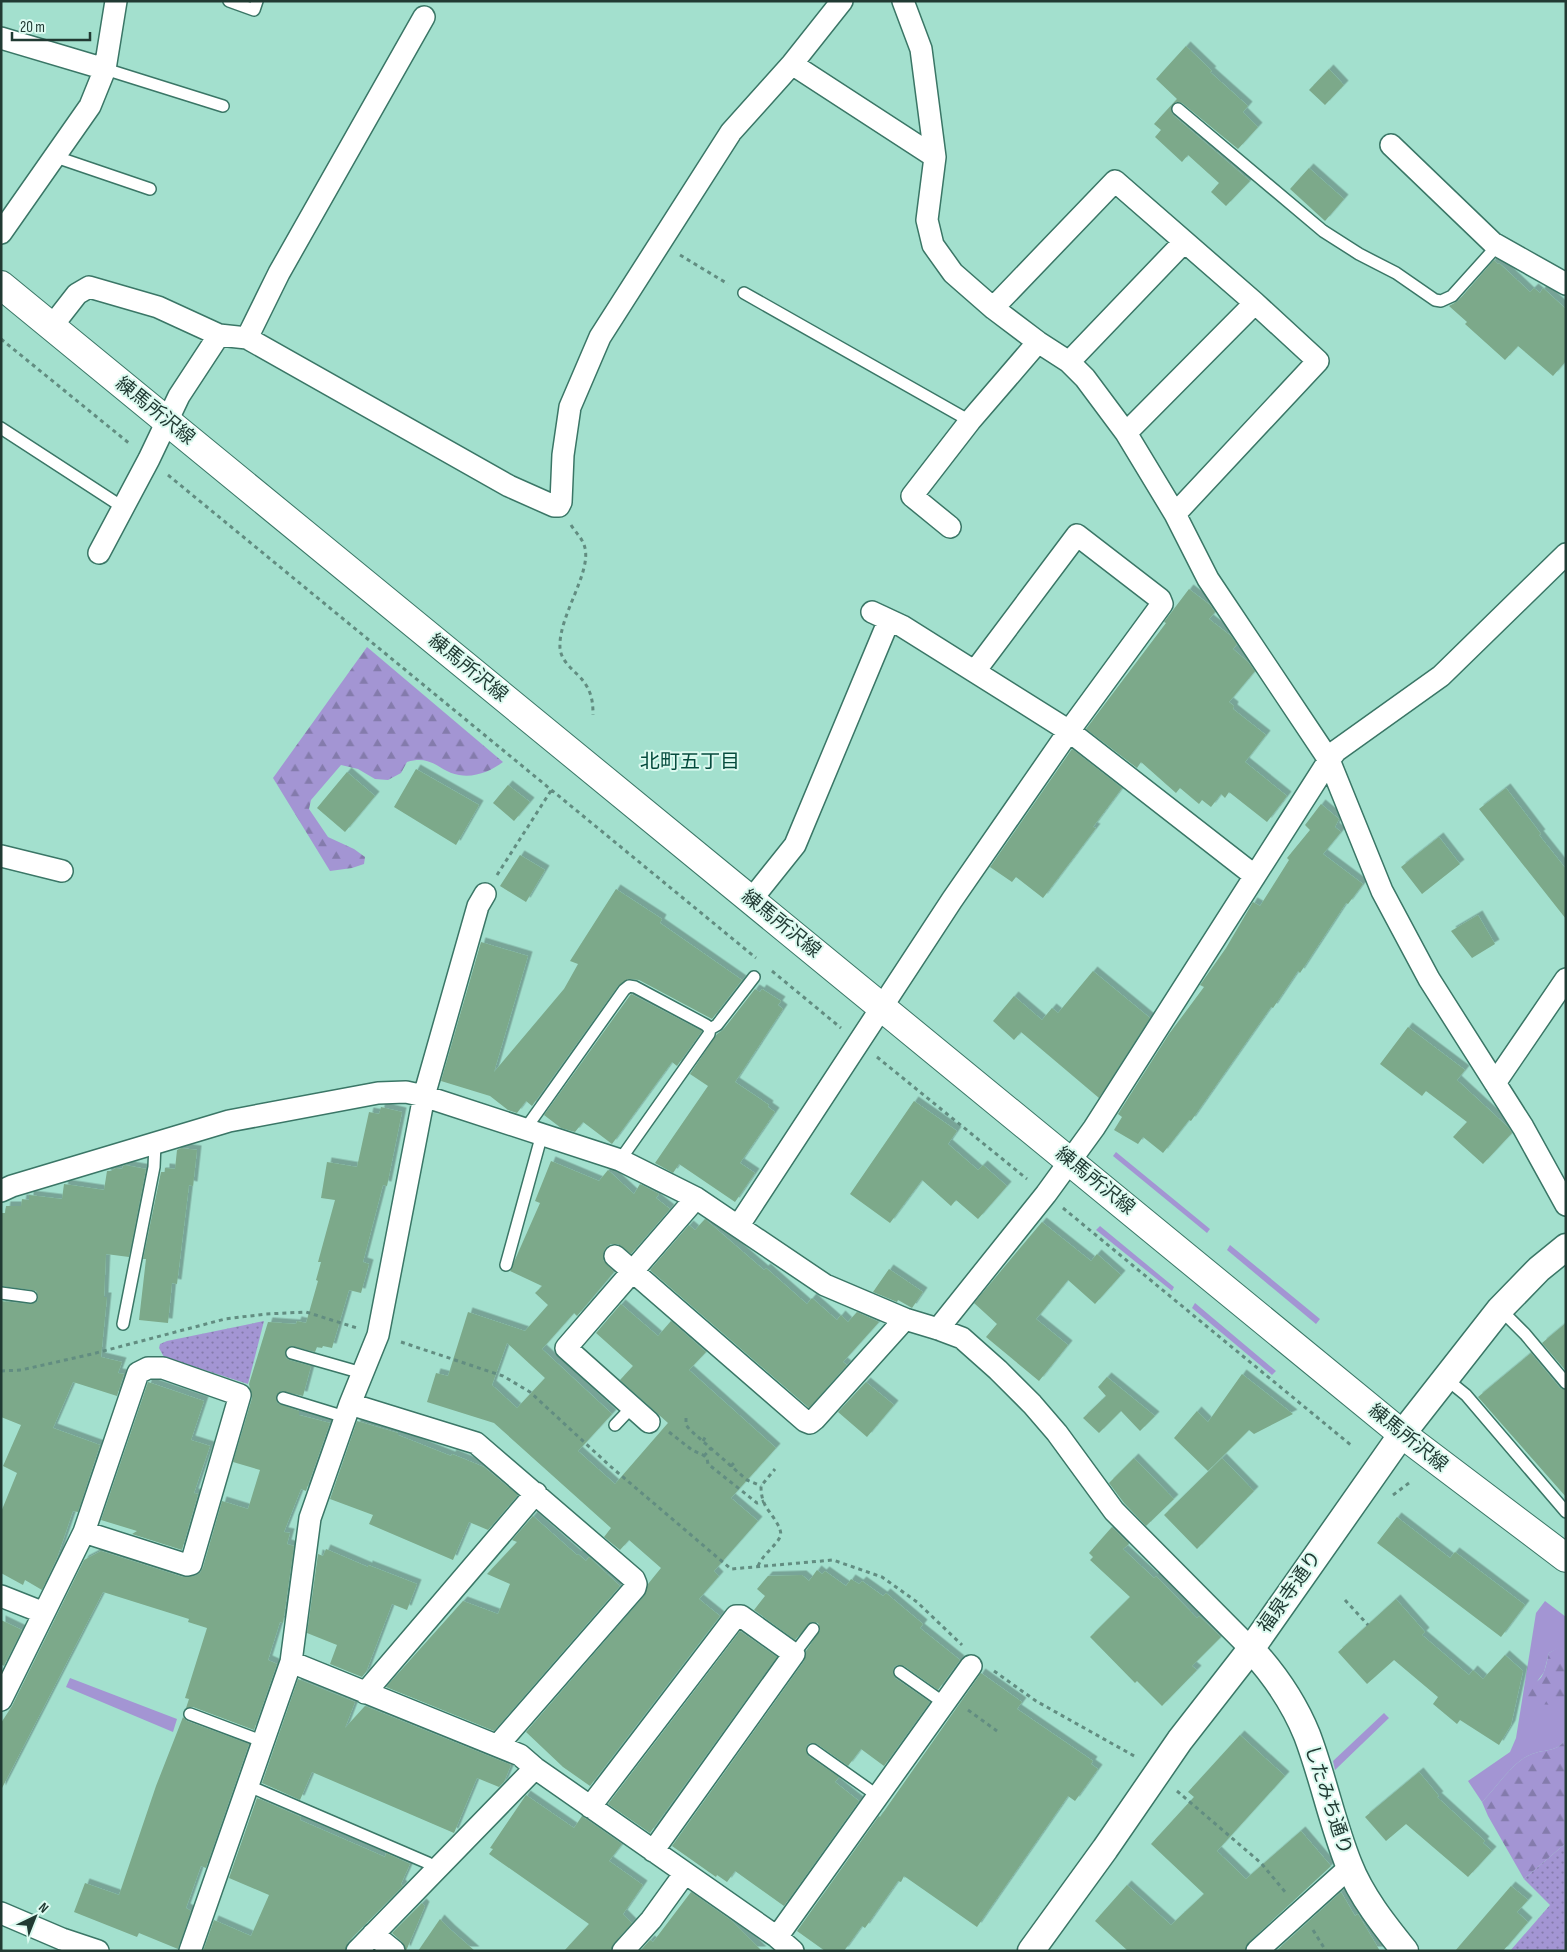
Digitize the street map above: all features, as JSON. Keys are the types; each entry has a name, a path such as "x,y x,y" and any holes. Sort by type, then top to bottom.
{"main road":[{"name":"練馬所沢線","path":"1,285 1402,1434 1566,1558"}],"street":[{"path":"1,232 56,157 90,106 105,69 116,1"},
{"path":"52,326 77,294 89,287 158,307 219,335 247,338 509,486 554,506 558,506 561,502 563,455 570,407 600,337 731,132 792,64 842,1"},
{"path":"903,1 921,49 935,157 927,220 933,245 953,273 993,308 1038,342 1069,362 1085,378 1126,433 1175,514 1208,579 1329,760 1382,891 1429,979 1523,1127 1566,1205"},
{"path":"247,338 279,273 424,17"},
{"path":"1,38 105,69"},
{"path":"792,64 935,157"},
{"path":"1391,145 1497,246 1566,284"},
{"path":"993,308 1116,181 1318,361 1175,514"},
{"path":"1069,362 1184,242"},
{"path":"1126,433 1255,303"},
{"path":"99,553 149,459 179,396 219,335"},
{"path":"950,527 912,496 970,421 1038,342"},
{"path":"739,1225 952,900 1069,731 1162,604 1160,599 1077,535 975,670"},
{"path":"938,1329 1071,1162 1329,760 1336,752 1442,676 1566,554"},
{"path":"751,900 777,870 797,840 880,616 902,626 975,670 1069,731 1255,876"},
{"path":"1,856 62,871"},
{"path":"190,1951 291,1662 310,1518 347,1410 378,1335 424,1096 478,906 485,894"},
{"path":"1495,1083 1566,979"},
{"path":"1,1191 229,1121 378,1093 406,1092 424,1096 620,1160 696,1198 739,1225 825,1285 905,1320 962,1338 998,1370 1057,1433 1114,1511 1251,1649"},
{"path":"649,1422 566,1348 696,1198"},
{"name":"福泉寺通り","path":"1031,1951 1105,1849 1180,1740 1251,1649 1402,1434 1500,1308 1539,1269 1566,1247"},
{"path":"615,1256 805,1421 810,1423 815,1420 905,1320"},
{"path":"1,1700 84,1532 138,1373 148,1368 162,1368 240,1395 191,1564 84,1532"},
{"path":"347,1410 476,1443 536,1493 634,1580 636,1584 635,1588 498,1745"},
{"path":"365,1693 536,1493"},
{"path":"1,1596 44,1614"},
{"path":"590,1807 736,1616 741,1616 794,1654 653,1851"},
{"name":"したみち通り","path":"1251,1649 1268,1668 1281,1687 1306,1732 1350,1867 1378,1916 1405,1951"},
{"path":"291,1662 520,1755 535,1768 785,1946 878,1796 947,1700 981,1668"},
{"path":"356,1951 434,1869 535,1768"},
{"path":"1257,1951 1350,1867"},
{"path":"623,1951 651,1920 685,1873"},
{"path":"1,1913 62,1939 98,1951"},
{"path":"373,1934 394,1951"}],"lane":[{"path":"229,1 254,10 257,1"},
{"path":"105,69 224,106"},
{"path":"1178,109 1323,231 1359,254 1396,273 1435,300 1441,301 1452,296 1497,246"},
{"path":"56,157 150,189"},
{"path":"744,293 970,421"},
{"path":"1,428 124,508"},
{"path":"620,1160 709,1034 710,1029 717,1025 754,977"},
{"path":"506,1265 534,1131 624,990 629,986 635,987 706,1024 710,1029"},
{"path":"123,1324 154,1167 155,1143"},
{"path":"1,1293 31,1297"},
{"path":"1500,1308 1525,1334 1566,1383"},
{"path":"292,1353 362,1373"},
{"path":"1445,1378 1466,1395 1566,1512"},
{"path":"283,1398 347,1410"},
{"path":"615,1425 632,1407"},
{"path":"794,1654 813,1629"},
{"path":"900,1672 947,1700"},
{"path":"190,1714 264,1742"},
{"path":"813,1750 878,1796"},
{"path":"249,1786 428,1863 434,1869"}],"path":[{"path":"661,244 744,293"},
{"path":"1,339 552,789 756,959"},
{"path":"558,506 582,538 586,549 585,563 561,631 560,650 571,669 584,682 594,701 593,715"},
{"path":"485,894 552,789"},
{"path":"771,971 1352,1446"},
{"path":"1,1371 21,1370 92,1354 225,1319 306,1312 503,1376 530,1392 610,1466 731,1569 833,1560 882,1577 917,1602 963,1646"},
{"path":"686,1418 686,1425 690,1430 747,1480 761,1486"},
{"path":"649,1422 659,1424 692,1450 704,1456 708,1464 757,1503 764,1501"},
{"path":"703,1441 706,1436"},
{"path":"704,1456 711,1448"},
{"path":"731,1466 735,1462"},
{"path":"761,1486 775,1469"},
{"path":"758,1567 762,1557 780,1537 780,1531 764,1501 761,1486"},
{"path":"1344,1600 1368,1625"},
{"path":"981,1668 1137,1757"},
{"path":"947,1700 997,1731"},
{"path":"1178,1791 1261,1863 1300,1911"}],"green space":[{"path":"367,647 503,762 482,773 465,776 452,773 430,762 416,760 407,762 401,773 388,780 375,779 358,769 341,765 311,800 309,809 328,837 354,849 365,857 364,864 330,871 273,778"},
{"path":"1116,1152 1210,1229 1207,1233 1113,1156"},
{"path":"1100,1226 1174,1287 1172,1291 1096,1230"},
{"path":"1230,1245 1320,1319 1316,1324 1227,1250"},
{"path":"1195,1303 1276,1371 1272,1375 1192,1308"},
{"path":"264,1321 248,1384 164,1357 159,1348 160,1344 167,1341"},
{"path":"1545,1601 1566,1617 1566,1650 1559,1648 1549,1653 1544,1672 1536,1683 1559,1704 1566,1704 1566,1738 1556,1748 1525,1757 1482,1802 1468,1781 1510,1752 1516,1738 1536,1613"},
{"path":"1559,1647 1566,1650 1566,1704 1540,1704 1530,1700 1526,1696 1527,1689 1542,1676 1549,1653"},
{"path":"70,1678 177,1719 173,1732 66,1687"},
{"path":"1384,1713 1389,1718 1335,1770 1333,1761"},
{"path":"1566,1738 1566,1843 1524,1879 1482,1802 1525,1757 1556,1748"},
{"path":"1566,1843 1566,1951 1510,1951 1550,1905 1524,1879"}],"building":[{"path":"1186,46 1212,71 1210,72 1248,106 1243,112 1258,127 1238,149 1182,103 1176,102 1171,107 1173,115 1250,181 1226,206 1211,192 1219,183 1188,155 1182,162 1155,137 1161,130 1154,124 1177,99 1156,79"},
{"path":"1329,69 1344,85 1325,105 1309,90"},
{"path":"1309,168 1344,199 1325,221 1290,189"},
{"path":"1494,260 1530,292 1534,288 1540,293 1543,288 1566,309 1566,361 1553,376 1518,346 1505,360 1465,324 1467,322 1449,306 1458,301"},
{"path":"1189,589 1210,605 1215,612 1209,619 1231,636 1237,644 1233,649 1255,671 1229,702 1234,706 1233,709 1266,735 1245,762 1287,796 1267,822 1229,792 1225,798 1221,794 1211,807 1202,800 1199,804 1180,788 1176,793 1141,762 1137,768 1086,729 1166,623 1164,622"},
{"path":"1072,749 1122,788 1093,827 1096,828 1043,898 1016,877 1012,882 990,867"},
{"path":"416,769 479,805 456,845 394,807"},
{"path":"347,772 375,796 345,832 317,808"},
{"path":"508,785 530,802 514,821 493,803"},
{"path":"1506,788 1566,869 1566,919 1479,809"},
{"path":"1321,804 1339,819 1335,827 1341,832 1323,854 1363,884 1348,904 1346,903 1300,973 1298,971 1273,1008 1271,1007 1191,1121 1189,1120 1163,1153 1143,1137 1138,1144 1114,1130 1122,1117 1118,1114 1169,1034 1204,987 1200,985 1226,948 1253,902 1260,906 1289,860 1287,858 1310,830 1305,825"},
{"path":"1439,837 1460,864 1422,894 1401,867"},
{"path":"520,855 545,870 526,902 500,886"},
{"path":"616,889 662,919 660,923 742,980 712,1019 639,980 628,979 618,986 532,1106 526,1101 517,1113 508,1110 490,1096 441,1081 481,942 528,956 494,1072 564,989 578,964 570,961"},
{"path":"1478,915 1495,944 1472,958 1451,931"},
{"path":"1093,971 1150,1018 1099,1098 1021,1032 1014,1040 993,1021 1014,996 1042,1020 1052,1008 1058,1013"},
{"path":"755,989 760,992 762,989 781,1001 778,1005 783,1009 735,1082 769,1105 768,1107 775,1112 740,1163 755,1173 735,1202 679,1164 673,1173 655,1163 708,1086 690,1074 717,1034 723,1030"},
{"path":"631,994 702,1031 677,1066 672,1062 612,1144 583,1122 575,1132 561,1128 544,1115"},
{"path":"1408,1027 1465,1070 1457,1080 1509,1128 1512,1133 1483,1164 1453,1137 1467,1122 1426,1091 1422,1096 1380,1064"},
{"path":"914,1101 957,1131 948,1144 978,1170 983,1165 1007,1186 978,1219 956,1200 951,1206 922,1180 890,1223 850,1194"},
{"path":"381,1107 402,1112 387,1186 383,1185 363,1262 369,1264 361,1293 349,1290 332,1348 317,1347 315,1352 291,1346 285,1351 286,1358 289,1360 311,1366 303,1396 281,1391 276,1396 277,1403 299,1411 299,1415 330,1423 306,1491 301,1489 284,1532 290,1533 287,1544 294,1546 283,1623 280,1622 268,1660 277,1664 254,1730 193,1707 186,1708 189,1699 185,1698 207,1628 188,1622 189,1619 103,1592 1,1790 1,1723 12,1706 84,1560 101,1551 183,1577 194,1576 200,1573 203,1567 222,1501 248,1509 260,1470 233,1462 252,1398 249,1384 268,1322 296,1324 297,1321 306,1323 318,1281 316,1280 321,1262 318,1262 335,1200 321,1198 327,1162 357,1167 369,1112 379,1114"},
{"path":"181,1148 197,1150 193,1186 189,1185 177,1284 172,1283 168,1323 139,1320 146,1259 143,1259 161,1172 165,1172 165,1168 175,1169 177,1150"},
{"path":"551,1161 599,1181 608,1170 634,1194 640,1184 659,1194 656,1198 670,1209 631,1254 618,1244 611,1244 606,1247 603,1253 603,1260 614,1272 577,1316 574,1313 542,1349 612,1414 578,1451 615,1484 668,1423 620,1380 633,1366 596,1333 621,1304 658,1336 671,1321 706,1352 689,1370 776,1448 731,1498 758,1521 714,1571 719,1576 699,1599 720,1616 590,1786 563,1767 526,1732 644,1596 648,1584 661,1568 629,1540 620,1550 604,1537 611,1528 494,1423 427,1402 436,1373 448,1376 468,1312 525,1331 548,1305 535,1293 542,1286 510,1271 540,1203 535,1201","holes":["507,1343 545,1378 517,1408 492,1385"]},
{"path":"125,1165 146,1169 129,1257 106,1254 104,1297 107,1297 101,1357 122,1362 118,1373 124,1374 117,1396 73,1382 53,1428 100,1445 78,1512 73,1511 57,1558 42,1590 25,1580 23,1585 1,1573 1,1512 17,1473 3,1466 21,1425 1,1417 1,1301 30,1304 37,1302 38,1298 36,1291 1,1286 1,1213 5,1213 6,1206 21,1206 22,1199 29,1200 29,1195 62,1199 64,1184 104,1190 107,1171 116,1168 122,1169"},
{"path":"705,1219 807,1304 812,1298 837,1320 841,1315 848,1322 857,1312 879,1322 843,1362 847,1365 809,1408 650,1270 689,1225 695,1230"},
{"path":"1042,1222 1091,1261 1097,1254 1121,1275 1095,1304 1068,1280 1036,1319 1068,1345 1039,1381 986,1337 997,1324 974,1303"},
{"path":"889,1269 923,1292 912,1308 898,1300 897,1302 873,1292"},
{"path":"1566,1323 1566,1371 1542,1343"},
{"path":"1531,1353 1560,1388 1566,1390 1566,1497 1478,1397"},
{"path":"1242,1374 1293,1414 1254,1434 1249,1430 1208,1471 1174,1438 1197,1411 1208,1422"},
{"path":"1107,1377 1155,1416 1140,1431 1121,1411 1099,1433 1083,1418 1106,1396 1098,1387"},
{"path":"148,1382 204,1401 191,1440 210,1446 194,1493 198,1494 182,1550 132,1534 137,1531 101,1520"},
{"path":"866,1382 894,1405 867,1437 838,1412"},
{"path":"357,1421 398,1433 398,1435 451,1456 452,1454 484,1467 518,1495 488,1530 469,1522 453,1560 369,1524 373,1515 330,1499"},
{"path":"1134,1458 1174,1499 1146,1526 1124,1503 1109,1483"},
{"path":"1222,1458 1254,1491 1197,1549 1164,1515"},
{"path":"533,1516 577,1555 586,1561 589,1557 620,1586 494,1731 386,1687 463,1601 498,1614 510,1584 487,1574 517,1542 512,1540"},
{"path":"1397,1517 1450,1558 1455,1552 1525,1605 1501,1637 1377,1543"},
{"path":"1112,1527 1129,1544 1123,1549 1154,1578 1156,1576 1197,1618 1199,1616 1221,1637 1192,1666 1197,1670 1162,1706 1137,1681 1135,1683 1090,1637 1130,1597 1090,1560 1093,1557 1089,1553"},
{"path":"326,1549 368,1567 368,1565 417,1584 407,1610 392,1604 366,1672 362,1677 330,1664 337,1645 307,1633 318,1554 323,1556"},
{"path":"817,1570 822,1574 825,1571 846,1586 851,1579 859,1584 862,1581 883,1596 886,1593 923,1624 920,1628 960,1660 938,1690 904,1666 897,1665 894,1667 895,1678 930,1702 884,1766 861,1749 848,1766 817,1744 810,1743 807,1745 808,1756 839,1777 835,1782 859,1801 784,1906 735,1871 727,1882 717,1875 716,1877 672,1846 804,1661 806,1651 820,1630 818,1623 811,1622 795,1640 754,1610 765,1596 757,1589 768,1576 802,1575 809,1581"},
{"path":"1396,1599 1425,1632 1422,1635 1469,1675 1473,1670 1483,1679 1505,1655 1523,1671 1511,1725 1499,1745 1460,1720 1457,1724 1433,1704 1438,1697 1394,1660 1367,1684 1338,1652"},
{"path":"1,1620 22,1630 4,1666 1,1664"},
{"path":"740,1631 777,1657 650,1833 608,1804"},
{"path":"981,1673 1022,1702 1017,1709 1093,1761 1091,1764 1098,1769 1075,1801 1068,1796 977,1927 904,1876 901,1882 898,1881 865,1928 862,1926 844,1951 825,1951 797,1931"},
{"path":"298,1679 355,1702 345,1728 365,1706 511,1765 504,1782 499,1787 477,1778 454,1833 312,1772 300,1800 262,1783"},
{"path":"183,1717 187,1721 249,1744 206,1868 201,1866 186,1908 191,1911 178,1949 139,1933 137,1937 74,1912 85,1883 119,1895 156,1786"},
{"path":"1240,1735 1285,1776 1217,1851 1246,1879 1301,1831 1331,1866 1249,1942 1245,1951 1128,1951 1095,1921 1127,1885 1171,1925 1204,1894 1151,1844 1194,1797 1188,1792"},
{"path":"1419,1772 1439,1796 1437,1797 1485,1841 1483,1843 1492,1851 1468,1877 1406,1824 1386,1841 1365,1817"},
{"path":"526,1795 574,1828 582,1816 622,1844 609,1861 643,1885 623,1914 632,1923 614,1943 611,1951 564,1951 589,1924 489,1854 493,1849 490,1848"},
{"path":"257,1798 301,1817 300,1820 385,1857 386,1853 410,1864 401,1884 403,1886 348,1942 345,1951 203,1951 214,1920 251,1936 269,1895 229,1878"},
{"path":"1511,1886 1528,1900 1517,1912 1528,1922 1503,1951 1455,1951"},
{"path":"691,1892 732,1921 762,1951 640,1951 650,1940 653,1942"},
{"path":"1341,1892 1355,1916 1358,1914 1380,1951 1276,1951"},
{"path":"422,1903 425,1906 406,1951 402,1942 392,1933"},
{"path":"440,1919 451,1930 475,1951 418,1951"}],"district":[{"name":"北町五丁目","path":"690,762"}]}
